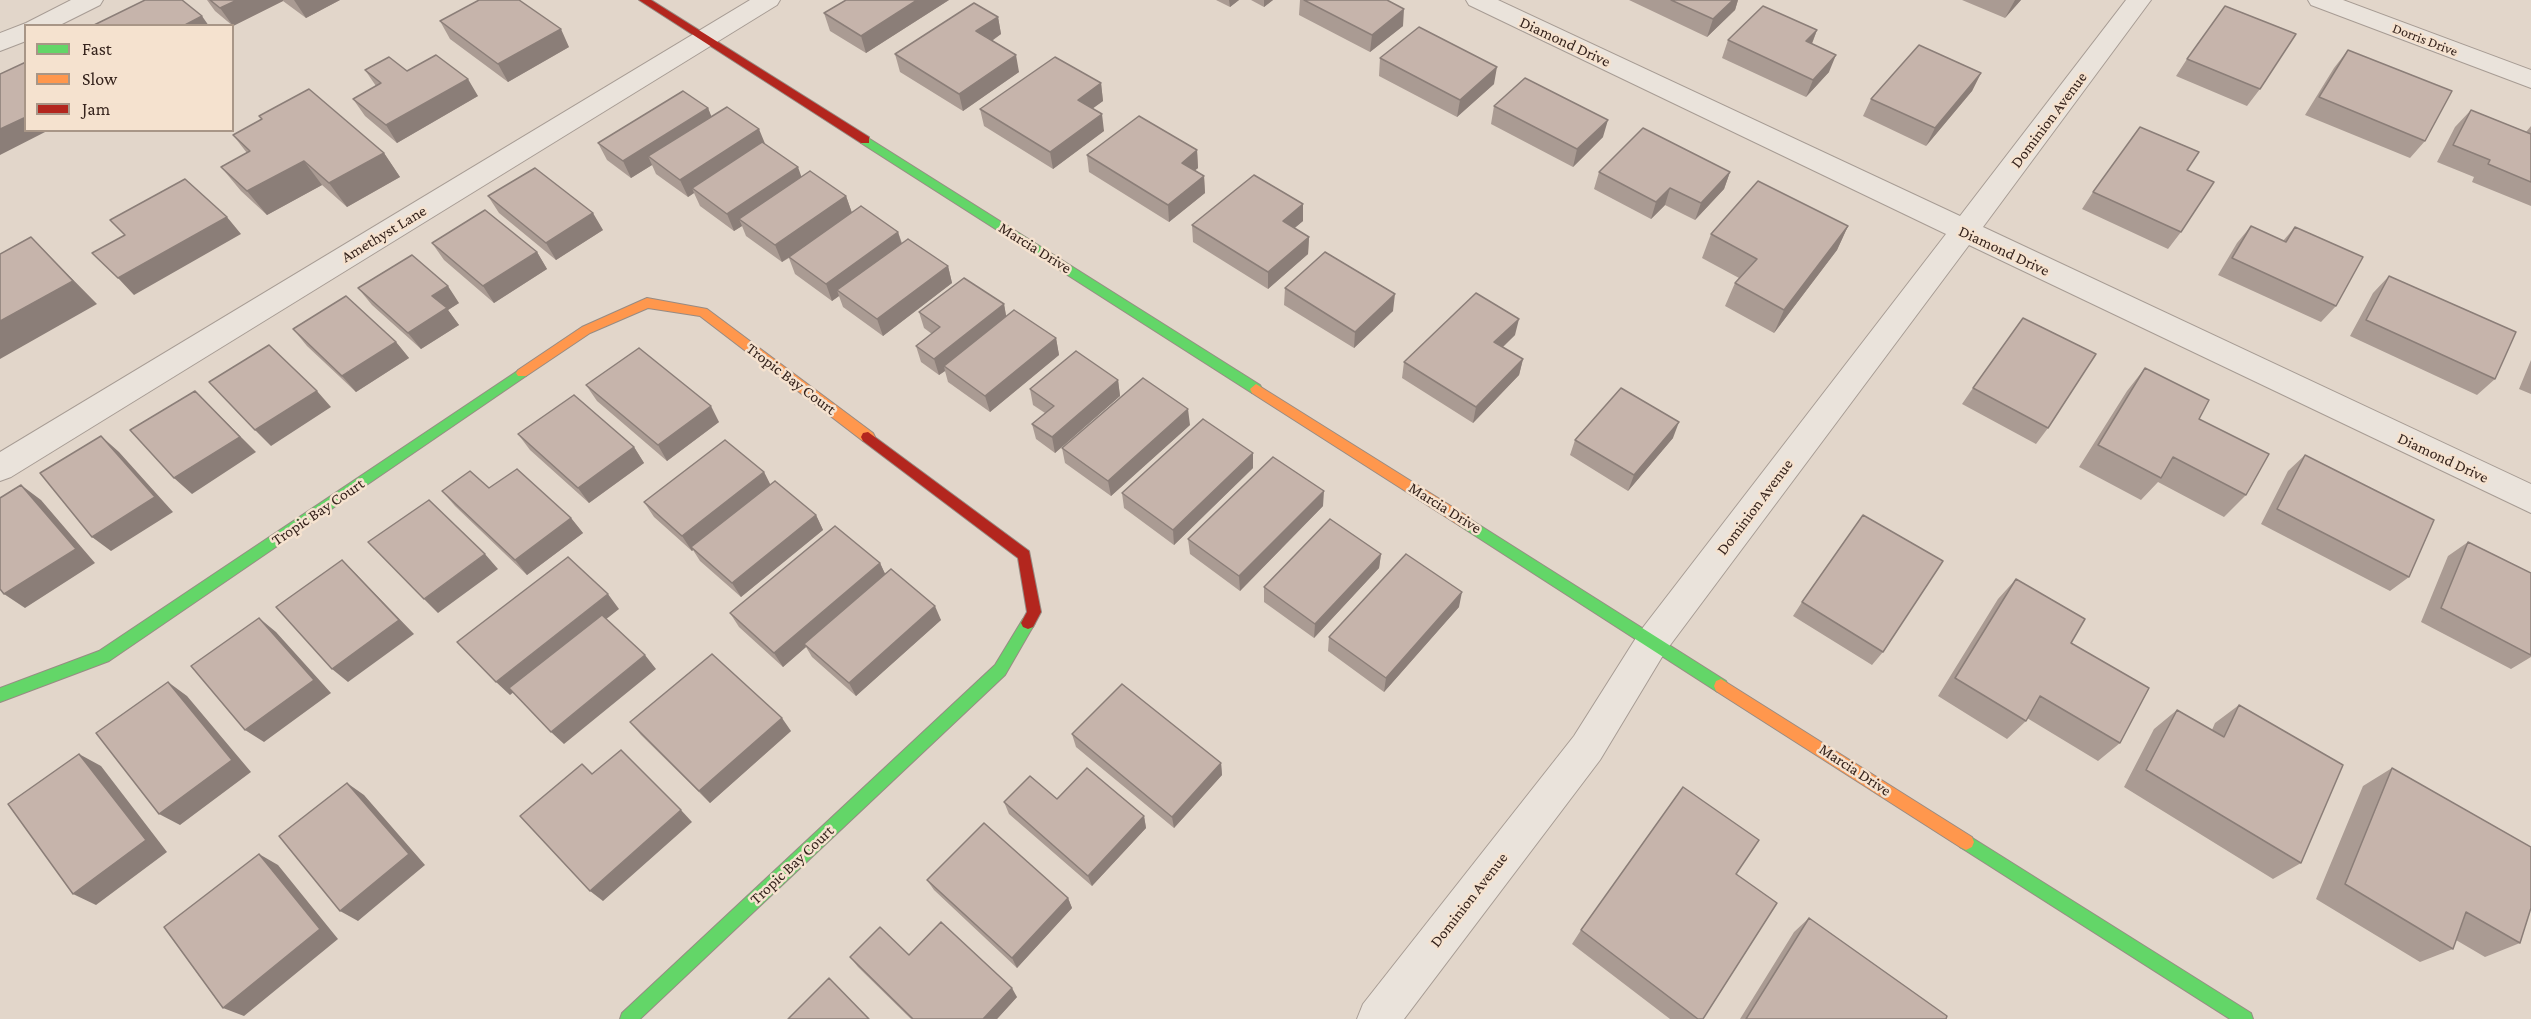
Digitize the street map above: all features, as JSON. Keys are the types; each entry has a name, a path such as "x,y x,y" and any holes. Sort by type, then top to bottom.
{"street":[{"path":"41,24 91,0"},
{"name":"Marcia Drive","path":"644,0 2245,1019"},
{"name":"Amethyst Lane","path":"0,468 768,0"},
{"name":"Diamond Drive","path":"1478,0 2531,499"},
{"name":"Dominion Avenue","path":"1378,1019 1587,748 1653,641 2139,0"},
{"name":"Dorris Drive","path":"2320,0 2531,80"},
{"path":"0,43 24,32"},
{"name":"Tropic Bay Court","path":"0,695 104,656 586,330 647,303 703,312 1024,555 1034,612 1000,670 628,1019"}],"building":[{"path":"145,0 182,0 202,16 187,24 96,24"},
{"path":"210,0 237,0 220,8"},
{"path":"479,0 519,0 561,29 498,64 440,21"},
{"path":"846,0 917,0 861,36 824,13"},
{"path":"1304,0 1387,0 1404,9 1372,35"},
{"path":"1671,0 1733,0 1713,19"},
{"path":"974,3 998,17 976,31 1016,55 959,94 895,54"},
{"path":"1763,6 1817,30 1806,41 1836,55 1813,80 1728,40"},
{"path":"2225,6 2296,34 2260,89 2187,59"},
{"path":"1419,27 1497,67 1460,100 1380,58"},
{"path":"1919,45 1981,73 1935,128 1871,99"},
{"path":"2348,50 2452,91 2425,141 2319,97"},
{"path":"436,55 468,79 386,125 353,99 381,83 365,70 389,57 407,71"},
{"path":"1055,57 1101,83 1078,100 1102,114 1050,152 980,109"},
{"path":"24,63 24,118 0,129 0,74"},
{"path":"1525,78 1608,120 1577,149 1494,106"},
{"path":"309,89 384,153 329,183 304,161 247,191 221,167 250,151 233,135 262,119 259,116"},
{"path":"683,91 708,108 623,161 598,143"},
{"path":"727,107 759,129 680,180 648,156"},
{"path":"2471,110 2531,134 2531,182 2488,164 2490,160 2453,145"},
{"path":"1139,116 1197,150 1182,163 1204,176 1168,205 1087,155"},
{"path":"2140,127 2199,152 2187,170 2214,182 2181,232 2093,192"},
{"path":"1643,128 1730,172 1701,203 1670,188 1656,202 1599,172"},
{"path":"762,142 798,167 727,214 692,188"},
{"path":"535,168 593,213 546,243 488,196"},
{"path":"810,171 846,196 775,245 739,219"},
{"path":"1254,175 1303,204 1283,221 1309,237 1268,272 1192,225"},
{"path":"185,179 227,217 118,278 92,253 125,235 110,220"},
{"path":"1758,181 1848,226 1784,310 1735,283 1757,259 1711,234"},
{"path":"861,206 898,232 826,284 789,257"},
{"path":"485,210 537,252 483,286 432,243"},
{"path":"2251,226 2286,242 2295,227 2363,257 2336,306 2232,258"},
{"path":"31,237 73,281 0,321 0,254"},
{"path":"908,239 948,266 877,319 837,290"},
{"path":"1325,252 1395,294 1355,332 1285,288"},
{"path":"412,255 448,286 432,296 447,308 408,333 358,288"},
{"path":"2389,276 2516,332 2495,379 2366,320"},
{"path":"964,278 1004,304 934,359 916,346 940,327 919,312"},
{"path":"1476,293 1519,319 1494,342 1523,359 1476,407 1404,362"},
{"path":"346,296 396,342 342,376 293,329"},
{"path":"1014,310 1056,338 985,396 944,366"},
{"path":"2023,318 2096,354 2048,428 1973,388"},
{"path":"269,345 317,391 255,430 209,382"},
{"path":"639,348 711,406 658,445 586,385"},
{"path":"1076,351 1118,380 1052,437 1032,424 1054,406 1030,389"},
{"path":"2145,368 2209,400 2199,419 2269,454 2246,495 2173,457 2161,478 2098,445"},
{"path":"1143,378 1188,409 1108,481 1062,448"},
{"path":"1621,388 1679,422 1634,475 1575,440"},
{"path":"195,391 240,437 174,478 130,430"},
{"path":"574,395 634,447 578,488 518,434"},
{"path":"1203,419 1253,453 1173,530 1122,493"},
{"path":"101,436 155,497 92,537 40,473"},
{"path":"725,440 764,472 682,536 644,502"},
{"path":"2305,455 2434,520 2409,577 2277,509"},
{"path":"1273,457 1324,491 1239,576 1188,539"},
{"path":"517,469 571,518 515,560 442,491 470,471 489,488"},
{"path":"775,481 816,515 732,583 691,547"},
{"path":"21,485 76,549 4,594 0,589 0,498"},
{"path":"429,500 485,554 424,599 368,542"},
{"path":"1863,515 1943,561 1883,652 1802,602"},
{"path":"1330,519 1381,554 1315,624 1264,587"},
{"path":"835,526 880,563 774,653 730,613"},
{"path":"2468,542 2531,573 2531,655 2441,608"},
{"path":"1406,554 1462,592 1386,678 1329,637"},
{"path":"568,557 608,594 496,682 457,642"},
{"path":"342,560 399,620 332,669 276,607"},
{"path":"891,569 935,606 849,683 804,644"},
{"path":"2016,579 2085,619 2071,643 2149,688 2120,743 2040,696 2026,721 1955,678"},
{"path":"602,615 645,655 551,732 509,688"},
{"path":"259,618 314,680 245,730 191,666"},
{"path":"712,654 782,718 699,791 630,722"},
{"path":"168,682 232,760 159,814 96,733"},
{"path":"1122,684 1221,763 1172,817 1072,734"},
{"path":"2239,705 2343,765 2301,863 2146,770 2177,710 2224,737"},
{"path":"621,750 681,810 590,891 520,816 582,764 592,774"},
{"path":"79,754 146,840 73,894 8,804"},
{"path":"1087,768 1144,816 1088,876 1004,802 1030,776 1057,799"},
{"path":"2392,768 2531,847 2531,908 2520,943 2466,912 2453,949 2345,884"},
{"path":"347,783 409,854 340,911 279,836"},
{"path":"1683,787 1759,840 1736,874 1777,903 1703,1019 1698,1019 1581,930"},
{"path":"984,823 1068,898 1012,958 927,880"},
{"path":"259,854 320,929 223,1008 164,927"},
{"path":"1809,918 1947,1016 1946,1019 1746,1019"},
{"path":"941,922 1012,988 983,1019 913,1019 850,957 880,927 909,955"},
{"path":"829,978 869,1019 788,1019"}],"traffic: fast":[{"path":"865,140 1256,389"},
{"path":"0,695 104,656 522,373"},
{"path":"1465,522 1721,686"},
{"path":"628,1019 1000,670 1028,623"},
{"path":"1966,842 2245,1019"}],"traffic: slow":[{"path":"522,373 586,330 647,303 703,312 868,437"},
{"path":"1256,389 1465,522"},
{"path":"1721,686 1966,842"}],"traffic: jam":[{"path":"644,0 865,140"},
{"path":"868,437 1024,555 1034,612 1028,623"}]}
